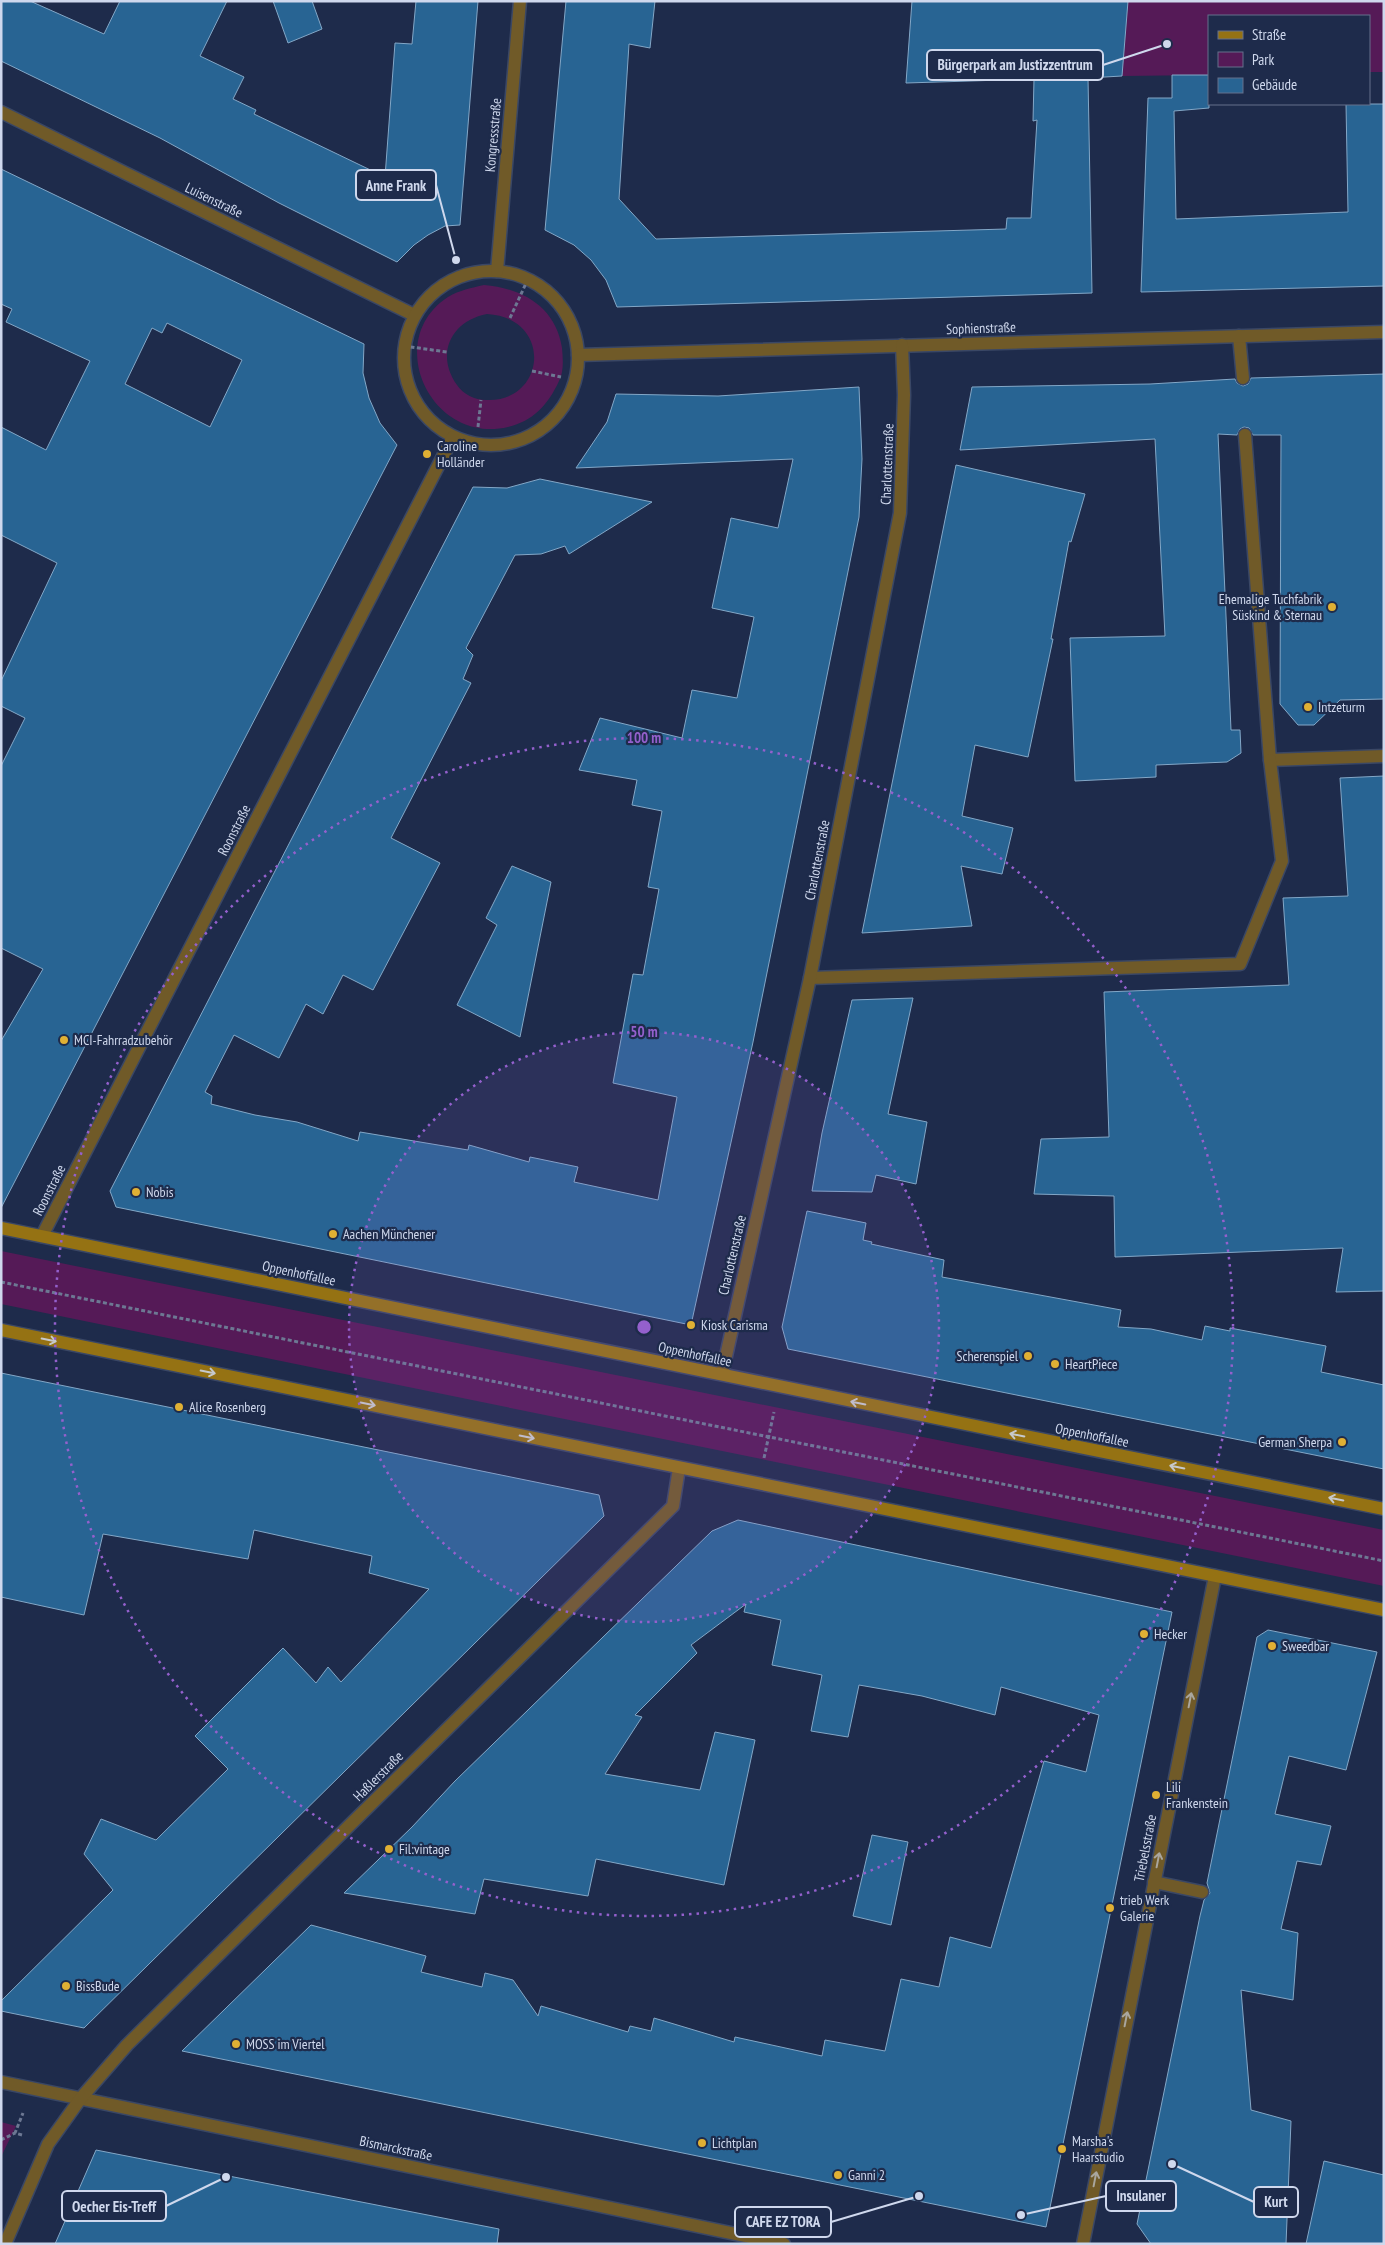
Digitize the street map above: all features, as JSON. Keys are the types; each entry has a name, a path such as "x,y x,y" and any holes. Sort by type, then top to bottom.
{"street":[{"name":"Kongressstraße","path":"497,271 520,1"},
{"name":"Luisenstraße","path":"1,112 414,316"},
{"path":"497,271 528,279 546,290 561,307 576,337 578,355 576,380 562,410 541,430 515,442 494,446 475,445 452,437 432,424 417,406 407,384 403,364 404,346 414,316 429,296 449,281 472,273 497,271"},
{"name":"Sophienstraße","path":"578,355 1384,332"},
{"path":"1239,336 1243,378"},
{"name":"Charlottenstraße","path":"722,1374 810,978 900,513 904,395 902,345"},
{"path":"810,978 1240,964 1282,861 1270,760 1245,435"},
{"name":"Roonstraße","path":"42,1236 452,437"},
{"path":"1270,760 1384,756"},
{"name":"Oppenhoffallee","path":"1,1228 1384,1508"},
{"path":"1,1330 1384,1610"},
{"name":"Haßlerstraße","path":"4,2244 48,2144 81,2098 127,2045 672,1506 679,1468"},
{"name":"Triebelsstraße","path":"1084,2244 1215,1576"},
{"path":"1154,1882 1202,1892"},
{"name":"Bismarckstraße","path":"1,2082 748,2240 784,2244"}],"path":[{"path":"510,318 528,279"},
{"path":"404,346 447,352"},
{"path":"532,371 576,380"},
{"path":"475,445 481,400"},
{"path":"1,1282 1384,1561"},
{"path":"759,1483 780,1387"},
{"path":"1,2140 15,2133"}],"green space":[{"path":"1128,1 1384,1 1384,72 1370,72 1370,15 1208,15 1208,75 1122,76"},
{"path":"484,285 511,290 535,302 553,321 562,348 562,374 555,390 545,405 525,421 508,427 481,428 457,420 438,405 424,385 418,362 419,338 428,316 448,297 461,291","holes":["487,314 509,319 524,330 532,344 534,360 530,375 521,388 506,397 486,400 470,396 457,385 450,373 447,362 450,340 456,331 474,318"]},
{"path":"1,1251 1384,1530 1384,1586 1,1304"},
{"path":"1,2122 16,2126 1,2157"}],"building":[{"path":"1,1 30,1 104,34 120,1 227,1 200,56 244,77 233,99 256,110 254,114 385,177 395,43 412,44 416,1 478,1 460,225 445,226 428,235 414,245 397,262 279,203 160,138 1,61"},
{"path":"273,1 312,1 322,29 288,43"},
{"path":"566,1 655,1 650,48 629,44 619,199 656,239 1006,229 1007,218 1031,218 1037,120 1033,121 1034,79 906,83 912,1 1128,1 1122,76 1088,78 1092,293 617,307 606,280 591,260 574,245 545,230"},
{"path":"1172,75 1208,75 1209,108 1174,111 1176,219 1348,212 1346,105 1384,104 1384,286 1141,292 1148,98 1172,98"},
{"path":"1,169 364,344 363,373 369,398 380,423 397,445 1,1208 1,1041 43,969 1,948 1,766 25,718 1,706 1,681 57,563 1,535 1,427 46,450 90,361 6,322 12,309 1,304","holes":["167,323 242,360 210,427 125,384 152,328 162,333"]},
{"path":"1384,374 1384,699 1340,700 1314,725 1298,725 1280,704 1281,435 1253,435 1249,428 1244,427 1240,429 1237,435 1218,434 1231,730 1240,730 1241,753 1227,762 1156,765 1156,777 1075,781 1070,638 1165,636 1155,439 960,450 972,387 1150,384 1235,379 1237,383 1243,386 1248,384 1251,378"},
{"path":"859,387 862,459 859,517 753,1042 691,1325 116,1207 110,1191 473,487 507,488 540,479 652,502 569,554 565,546 541,554 515,555 466,648 473,655 463,679 471,683 391,838 440,863 373,990 343,975 323,1014 306,1004 279,1058 234,1035 205,1092 212,1096 211,1104 255,1115 297,1122 358,1141 360,1132 468,1150 469,1145 529,1162 530,1157 578,1167 574,1182 658,1200 677,1097 613,1083 633,974 643,975 659,889 648,887 662,811 632,805 637,780 579,770 600,718 682,738 692,690 737,698 754,617 712,608 731,518 778,528 793,459 576,468 607,422 616,394 718,396"},
{"path":"956,465 1085,494 1071,542 1069,541 1051,639 1053,639 1028,757 975,745 962,816 1013,828 1002,874 961,866 972,926 862,933"},
{"path":"1384,776 1384,1291 1336,1292 1343,1248 1115,1257 1114,1196 1034,1194 1041,1139 1109,1137 1104,992 1289,985 1283,898 1348,896 1340,778"},
{"path":"512,866 551,882 520,1037 457,1005 497,925 486,918"},
{"path":"913,998 888,1114 927,1122 916,1184 876,1175 872,1192 812,1191 822,1133 852,1000"},
{"path":"807,1211 866,1223 863,1240 872,1242 871,1244 944,1260 942,1277 1121,1310 1118,1327 1151,1329 1202,1340 1205,1326 1230,1331 1230,1328 1326,1346 1321,1372 1384,1385 1384,1469 788,1349 782,1327"},
{"path":"1,1373 599,1495 604,1516 84,2028 1,2011 1,2001 113,1890 84,1854 101,1819 156,1840 228,1769 195,1736 283,1648 316,1683 328,1667 341,1682 429,1589 369,1573 372,1556 254,1530 248,1559 103,1534 84,1615 1,1597"},
{"path":"738,1520 1172,1612 1046,2227 182,2051 311,1925 426,1956 421,1972 482,1987 485,1973 513,1980 538,2016 541,2006 628,2032 630,2026 651,2031 654,2018 734,2042 735,2037 822,2056 825,2040 885,2051 901,1979 939,1987 950,1937 991,1948 1044,1761 1086,1772 1099,1715 1001,1687 995,1715 922,1696 859,1685 848,1737 811,1731 822,1675 772,1665 781,1620 744,1612 746,1604 691,1645 697,1653 635,1715 642,1717 605,1774 700,1790 715,1732 755,1740 724,1885 596,1859 588,1896 484,1879 475,1914 344,1893 412,1827 455,1781 712,1531"},
{"path":"1268,1630 1377,1652 1346,1770 1289,1756 1275,1814 1331,1826 1321,1865 1297,1861 1281,1929 1298,1933 1293,2000 1241,1990 1251,2110 1291,2121 1286,2244 1151,2244 1137,2224 1200,1916 1204,1900 1210,1893 1207,1883 1257,1637"},
{"path":"872,1835 908,1842 891,1925 853,1916"},
{"path":"96,2150 499,2229 497,2244 55,2244"},
{"path":"1324,2161 1384,2175 1384,2244 1306,2244"}],"place":[{"name":"Bürgerpark am Justizzentrum","path":"1167,44"},
{"name":"Anne Frank","path":"456,260"},
{"name":"Caroline Holländer","path":"427,454"},
{"name":"Ehemalige Tuchfabrik Süskind & Sternau","path":"1332,607"},
{"name":"Intzeturm","path":"1308,707"},
{"name":"MCI-Fahrradzubehör","path":"64,1040"},
{"name":"Nobis","path":"136,1192"},
{"name":"Aachen Münchener","path":"333,1234"},
{"name":"Kiosk Carisma","path":"691,1325"},
{"name":"Scherenspiel","path":"1028,1356"},
{"name":"HeartPiece","path":"1055,1364"},
{"name":"Alice Rosenberg","path":"179,1407"},
{"name":"German Sherpa","path":"1342,1442"},
{"name":"Hecker","path":"1144,1634"},
{"name":"Sweedbar","path":"1272,1646"},
{"name":"Lili Frankenstein","path":"1156,1795"},
{"name":"Fil:vintage","path":"389,1849"},
{"name":"trieb Werk Galerie","path":"1110,1908"},
{"name":"BissBude","path":"66,1986"},
{"name":"MOSS im Viertel","path":"236,2044"},
{"name":"Lichtplan","path":"702,2143"},
{"name":"Marsha's Haarstudio","path":"1062,2149"},
{"name":"Kurt","path":"1172,2164"},
{"name":"Ganni 2","path":"838,2175"},
{"name":"Oecher Eis-Treff","path":"226,2177"},
{"name":"CAFE EZ TORA","path":"919,2196"},
{"name":"Insulaner","path":"1021,2215"}]}
